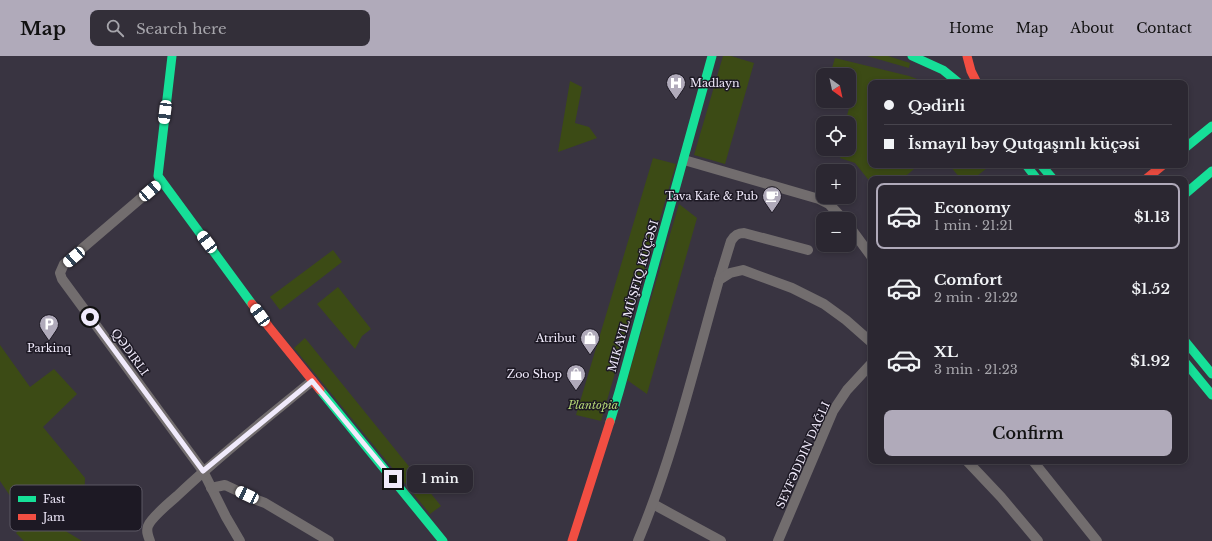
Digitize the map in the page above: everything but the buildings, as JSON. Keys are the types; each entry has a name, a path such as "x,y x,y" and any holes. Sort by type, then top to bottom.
{"main road":[{"path":"172,56 158,176 269,327 443,541"},
{"path":"572,541 619,392 712,56"},
{"path":"912,56 939,68 956,80"},
{"path":"967,56 971,71 976,80"},
{"path":"978,57 976,70 978,80"},
{"path":"1188,146 1212,126"},
{"path":"1028,168 1035,176"},
{"path":"1044,168 1050,176"},
{"path":"1150,176 1159,168"},
{"path":"1188,191 1212,171"},
{"path":"1188,345 1212,374"},
{"path":"1188,366 1212,395"}],"street":[{"path":"684,160 819,199 828,204 837,212"},
{"name":"QƏDIRLI","path":"161,181 64,264 60,273 62,278 203,471 240,541"},
{"path":"638,541 653,504 683,410 733,237 737,234 744,233 808,250"},
{"path":"856,236 868,252"},
{"path":"720,280 730,273 743,270 792,288 824,304 846,320 868,339"},
{"path":"778,541 833,411 847,390 868,367"},
{"path":"150,541 147,533 147,527 164,508 203,471 312,381"},
{"path":"970,464 1001,497 1038,541"},
{"path":"1035,464 1097,541"},
{"path":"211,488 224,485 234,488 265,503 329,541"},
{"path":"653,504 721,541"}],"green space":[{"path":"723,56 731,56 754,63 725,164 694,155"},
{"path":"867,56 888,56 910,63 909,68"},
{"path":"835,58 920,80 868,80 868,168 915,168 906,176 868,176 868,179 855,163 840,158 841,156 856,156 856,116 847,116 849,108 856,108 856,68 832,68"},
{"path":"570,81 582,87 575,123 589,127 597,138 558,152"},
{"name":"Plantopia","path":"653,158 676,164 601,421 576,415"},
{"path":"952,168 987,168 977,176 958,176"},
{"path":"679,204 697,218 647,394 627,380"},
{"path":"333,250 342,262 280,310 270,297"},
{"path":"338,287 371,329 362,336 355,349 317,304"},
{"path":"305,338 441,506 430,514 294,348"},
{"path":"0,345 30,387 54,369 77,394 43,427 85,478 85,485 10,485 10,496 0,481"},
{"path":"18,531 66,531 82,541 24,541 16,533"}],"traffic: fast":[{"path":"172,56 158,176 252,304"},
{"path":"610,422 712,56"},
{"path":"912,56 943,70 955,80"},
{"path":"1188,146 1212,126"},
{"path":"1028,168 1035,176"},
{"path":"1044,168 1050,176"},
{"path":"1188,191 1212,171"},
{"path":"1188,345 1212,374"},
{"path":"1188,366 1212,395"},
{"path":"320,390 443,541"}],"traffic: jam":[{"path":"967,56 971,71 976,80"},
{"path":"1150,176 1159,168"},
{"path":"252,304 320,390"},
{"path":"572,541 610,422"}],"place":[{"name":"Madlayn","path":"676,100"},
{"name":"Tava Kafe & Pub","path":"772,213"},
{"name":"Parkinq","path":"49,341"},
{"name":"Atribut","path":"590,355"},
{"name":"Zoo Shop","path":"576,391"}],"route":[{"path":"90,317 203,471 312,381 393,479"}]}
